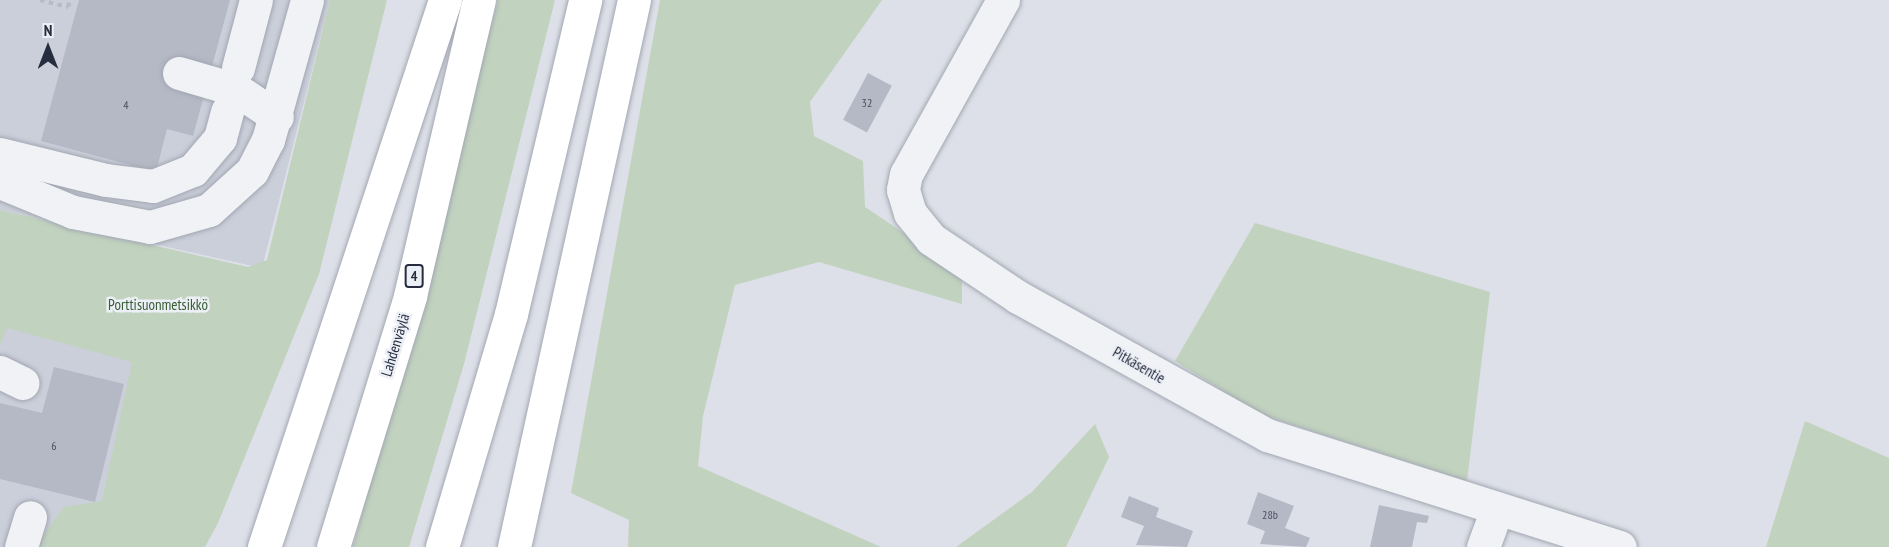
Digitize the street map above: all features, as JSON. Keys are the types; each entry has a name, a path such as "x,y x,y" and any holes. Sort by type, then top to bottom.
{"highway":[{"path":"264,547 444,0"},
{"name":"Lahdenväylä","path":"333,547 410,296 479,0"},
{"path":"442,547 511,314 585,0"},
{"path":"514,547 634,0"}],"street":[{"path":"238,68 256,0"},
{"path":"0,182 73,212 150,227 209,210 252,171 277,117 307,0"},
{"name":"Pitkäsentie","path":"1003,0 906,174 903,190 910,213 931,239 1018,297 1267,435 1620,547"},
{"path":"179,73 237,90 277,117"},
{"path":"0,154 106,180 153,186 193,171 220,138 227,111"},
{"path":"1483,547 1497,508"}],"path":[{"path":"40,0 68,7 70,0"}],"shaded area":[{"path":"0,0 330,0 262,268 0,210"},
{"path":"0,326 182,372 170,547 0,547"}],"green space":[{"name":"Porttisuonmetsikkö","path":"330,0 387,0 319,274 218,523 205,547 35,547 64,507 102,501 132,362 7,328 0,346 0,210 248,267 267,260"},
{"path":"498,0 555,0 464,364 409,547 353,547"},
{"path":"660,0 882,0 810,102 814,136 863,161 865,207 962,272 962,304 819,262 735,285 703,416 698,466 881,547 628,547 629,520 571,493"},
{"path":"1255,223 1490,292 1467,481 1262,415 1175,361"},
{"path":"1805,421 1889,458 1889,547 1766,547"},
{"path":"1095,424 1109,457 1066,547 956,547 1032,492"}],"building":[{"path":"79,0 230,0 193,136 167,129 156,172 41,141"},
{"path":"868,73 892,86 867,132 843,120"},
{"path":"54,367 124,384 95,502 0,479 0,403 42,413"},
{"path":"1258,492 1294,506 1285,528 1310,538 1306,547 1260,544 1265,531 1247,524"},
{"path":"1129,496 1159,508 1156,517 1193,531 1187,547 1136,545 1144,526 1121,517"},
{"path":"1379,505 1429,516 1427,523 1417,522 1412,547 1370,547"}]}
